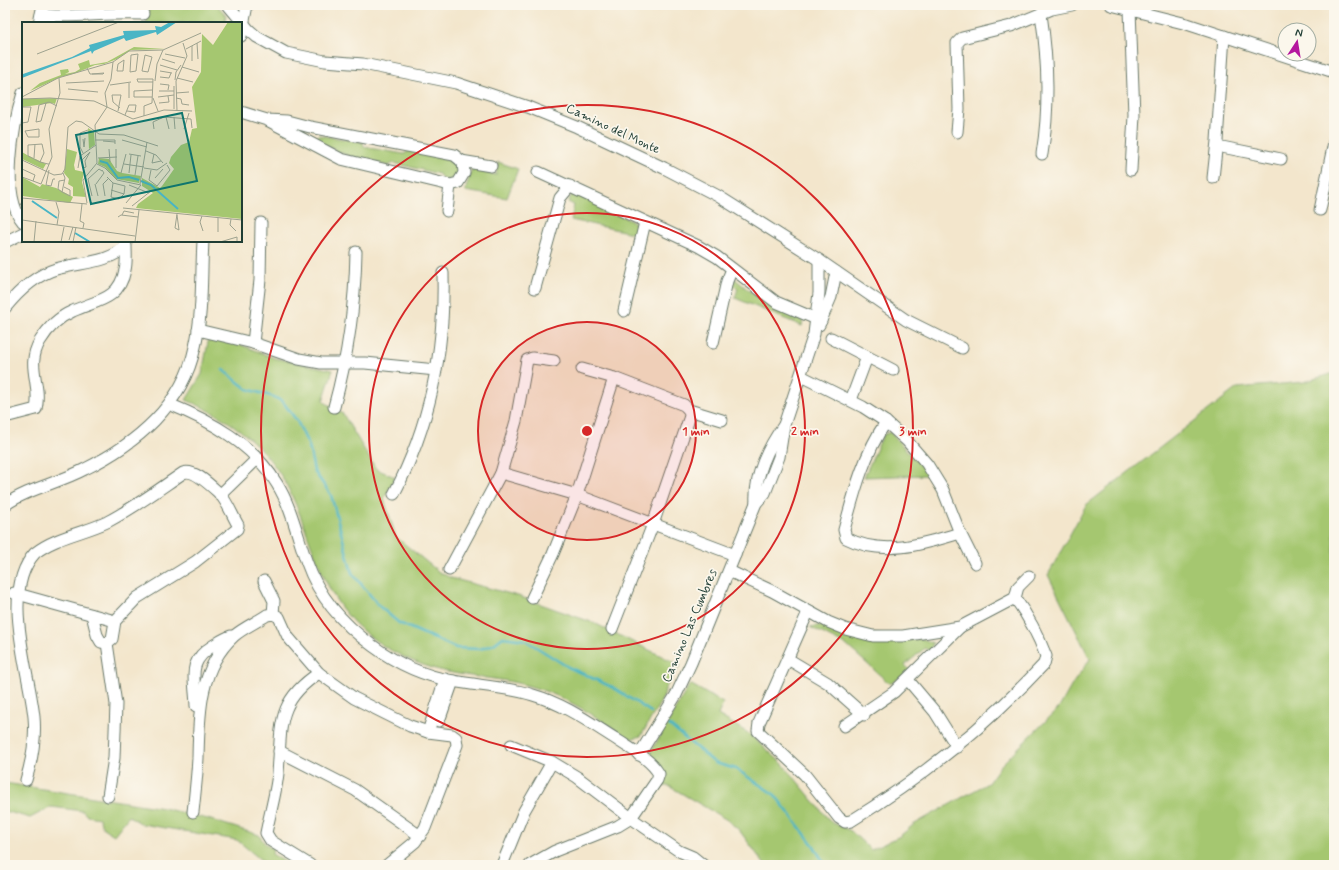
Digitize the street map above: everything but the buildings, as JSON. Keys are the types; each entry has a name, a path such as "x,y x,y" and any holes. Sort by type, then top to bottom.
{"street":[{"path":"235,14 247,5"},
{"path":"957,132 959,109 957,43 962,38 1010,26 1052,9 1072,5"},
{"path":"1111,5 1187,24 1334,72"},
{"path":"1130,10 1134,115 1131,170"},
{"path":"41,14 64,17 116,13 143,14"},
{"name":"Camino del Monte","path":"235,14 266,43 286,53 325,61 363,64 456,83 555,117 701,187 751,216 819,260 906,320 962,348"},
{"path":"1041,14 1045,39 1048,90 1042,154"},
{"path":"1213,178 1217,146 1224,36"},
{"path":"22,97 11,136 8,159 10,202 15,213 22,221"},
{"path":"242,112 267,120 341,159 450,185 458,183 463,177 465,168 461,161"},
{"path":"267,120 287,121 310,127 451,155 461,161 491,166"},
{"path":"1320,210 1334,142"},
{"path":"1217,146 1281,159"},
{"path":"538,172 698,246 776,302 819,320"},
{"path":"447,211 450,185"},
{"path":"535,288 560,198 570,186"},
{"path":"624,311 645,222"},
{"path":"253,343 260,280 261,223"},
{"path":"5,242 22,234"},
{"path":"5,505 32,490 80,472 112,455 143,432 169,404 187,372 196,347 203,242"},
{"path":"5,308 21,291 46,273 55,269 107,258 120,252 126,243"},
{"path":"5,417 36,409 38,398 32,361 39,342 51,326 65,315 81,307 101,301 116,290 125,272 126,243"},
{"path":"334,407 345,363 352,319 356,252"},
{"name":"Camino Las Cumbres","path":"819,260 819,320"},
{"path":"712,343 727,281 732,269"},
{"name":"Camino Las Cumbres","path":"639,755 676,695 729,571 756,504 755,492 760,473 773,441 784,425 819,320 831,297 836,272"},
{"path":"394,494 420,432 436,370 442,325 443,273"},
{"path":"198,330 253,343 299,359 321,363 365,363 436,370"},
{"path":"831,338 893,370"},
{"path":"851,400 867,357"},
{"path":"449,570 501,473 516,421 527,360 532,358 554,361"},
{"path":"582,369 614,378 684,405 689,410 722,420"},
{"path":"801,376 851,400 886,422 917,452 935,477 950,504 960,533 975,563"},
{"path":"532,598 553,554 577,495 614,378"},
{"path":"169,404 205,420 228,434 258,458 272,475 283,494 312,576 326,600 336,613 360,636 386,655 416,670 449,680 505,688 548,700 576,713 655,767 658,774 657,780 631,818 618,826 555,851 530,865"},
{"path":"612,629 653,524 690,416 689,410"},
{"path":"886,422 872,446 864,466 844,530 846,538 876,546 909,547 960,533"},
{"path":"220,495 258,458"},
{"path":"26,780 34,742 34,717 14,623 12,602 17,578 24,565 41,548 105,522 152,495 188,471 194,473 220,495 238,525 238,529 195,562 137,598 115,621 112,639 107,643 101,642 97,635 92,615"},
{"path":"501,473 577,495 735,555"},
{"path":"729,571 772,591 808,612 845,629 873,636 925,633 960,627"},
{"path":"844,726 864,715 908,680 960,627 1014,598 1018,587 1029,576"},
{"path":"264,581 274,601 273,614"},
{"path":"14,593 115,621"},
{"path":"808,612 759,723 758,731 805,775 842,821 845,822 851,821 911,782 957,747 1006,704 1044,664 1046,656 1040,641 1028,616 1014,598"},
{"path":"199,718 196,709 195,662 202,652 224,639 235,635 267,615 273,614 279,617 288,637 319,673 354,698 373,709 432,732 452,735 456,738 457,745 431,816 415,842 387,865"},
{"path":"925,633 936,638 937,648 935,652"},
{"path":"192,812 198,760 201,698 208,674 219,654 235,635"},
{"path":"107,643 116,704 114,758 108,796"},
{"path":"788,659 828,683 864,715"},
{"path":"310,865 271,841 266,833 278,774 280,724 287,707 303,686 319,673"},
{"path":"432,732 449,680"},
{"path":"908,680 935,712 957,747"},
{"path":"511,745 552,762 577,777 679,852 693,857 703,865"},
{"path":"279,751 305,762 355,790 420,836"},
{"path":"502,865 524,811 552,762"},
{"path":"679,852 689,865"}],"green space":[{"path":"150,5 217,5 226,15 225,22 146,22"},
{"path":"318,135 363,142 364,147 404,154 410,150 452,161 461,170 459,176 448,180 442,179 439,174 394,163 388,166 349,156 317,142"},
{"path":"498,162 518,169 507,198 465,191 472,169 496,175"},
{"path":"573,192 639,225 637,234 571,220 574,205 568,202"},
{"path":"734,278 752,293 803,321 802,326 735,298 738,288 732,285"},
{"path":"209,336 234,342 274,358 333,370 323,401 343,414 376,469 395,477 384,499 396,537 439,572 451,578 518,596 594,623 680,665 665,689 664,696 641,736 630,739 581,708 543,690 519,683 458,674 425,666 391,650 362,630 348,616 336,600 319,565 290,492 271,462 260,448 233,425 203,407 186,400 202,374"},
{"path":"1334,373 1334,865 765,865 739,830 727,820 669,786 659,786 665,771 648,757 690,684 723,703 718,715 748,733 783,764 831,822 851,831 871,850 900,836 913,825 988,783 1001,765 1059,708 1073,683 1090,659 1048,575 1086,505 1237,388 1304,382"},
{"path":"890,432 929,475 864,477 883,435"},
{"path":"823,625 908,640 923,639 933,643 930,652 925,648 905,665 910,671 890,684 846,645 810,627"},
{"path":"5,783 163,808 208,819 259,835 266,845 273,849 272,854 290,865 267,865 237,840 142,824 129,816 114,835 103,828 99,818 87,816 83,811 51,807 30,818 5,811"}],"waterway":[{"path":"223,370 247,389 274,397 283,402 297,421 309,446 314,471 331,495 352,573 380,607 399,623 456,648 480,649 494,644 503,637 525,640 568,667 614,688 651,712"},
{"path":"669,725 715,763 736,769 775,795 814,846 825,865"}]}
